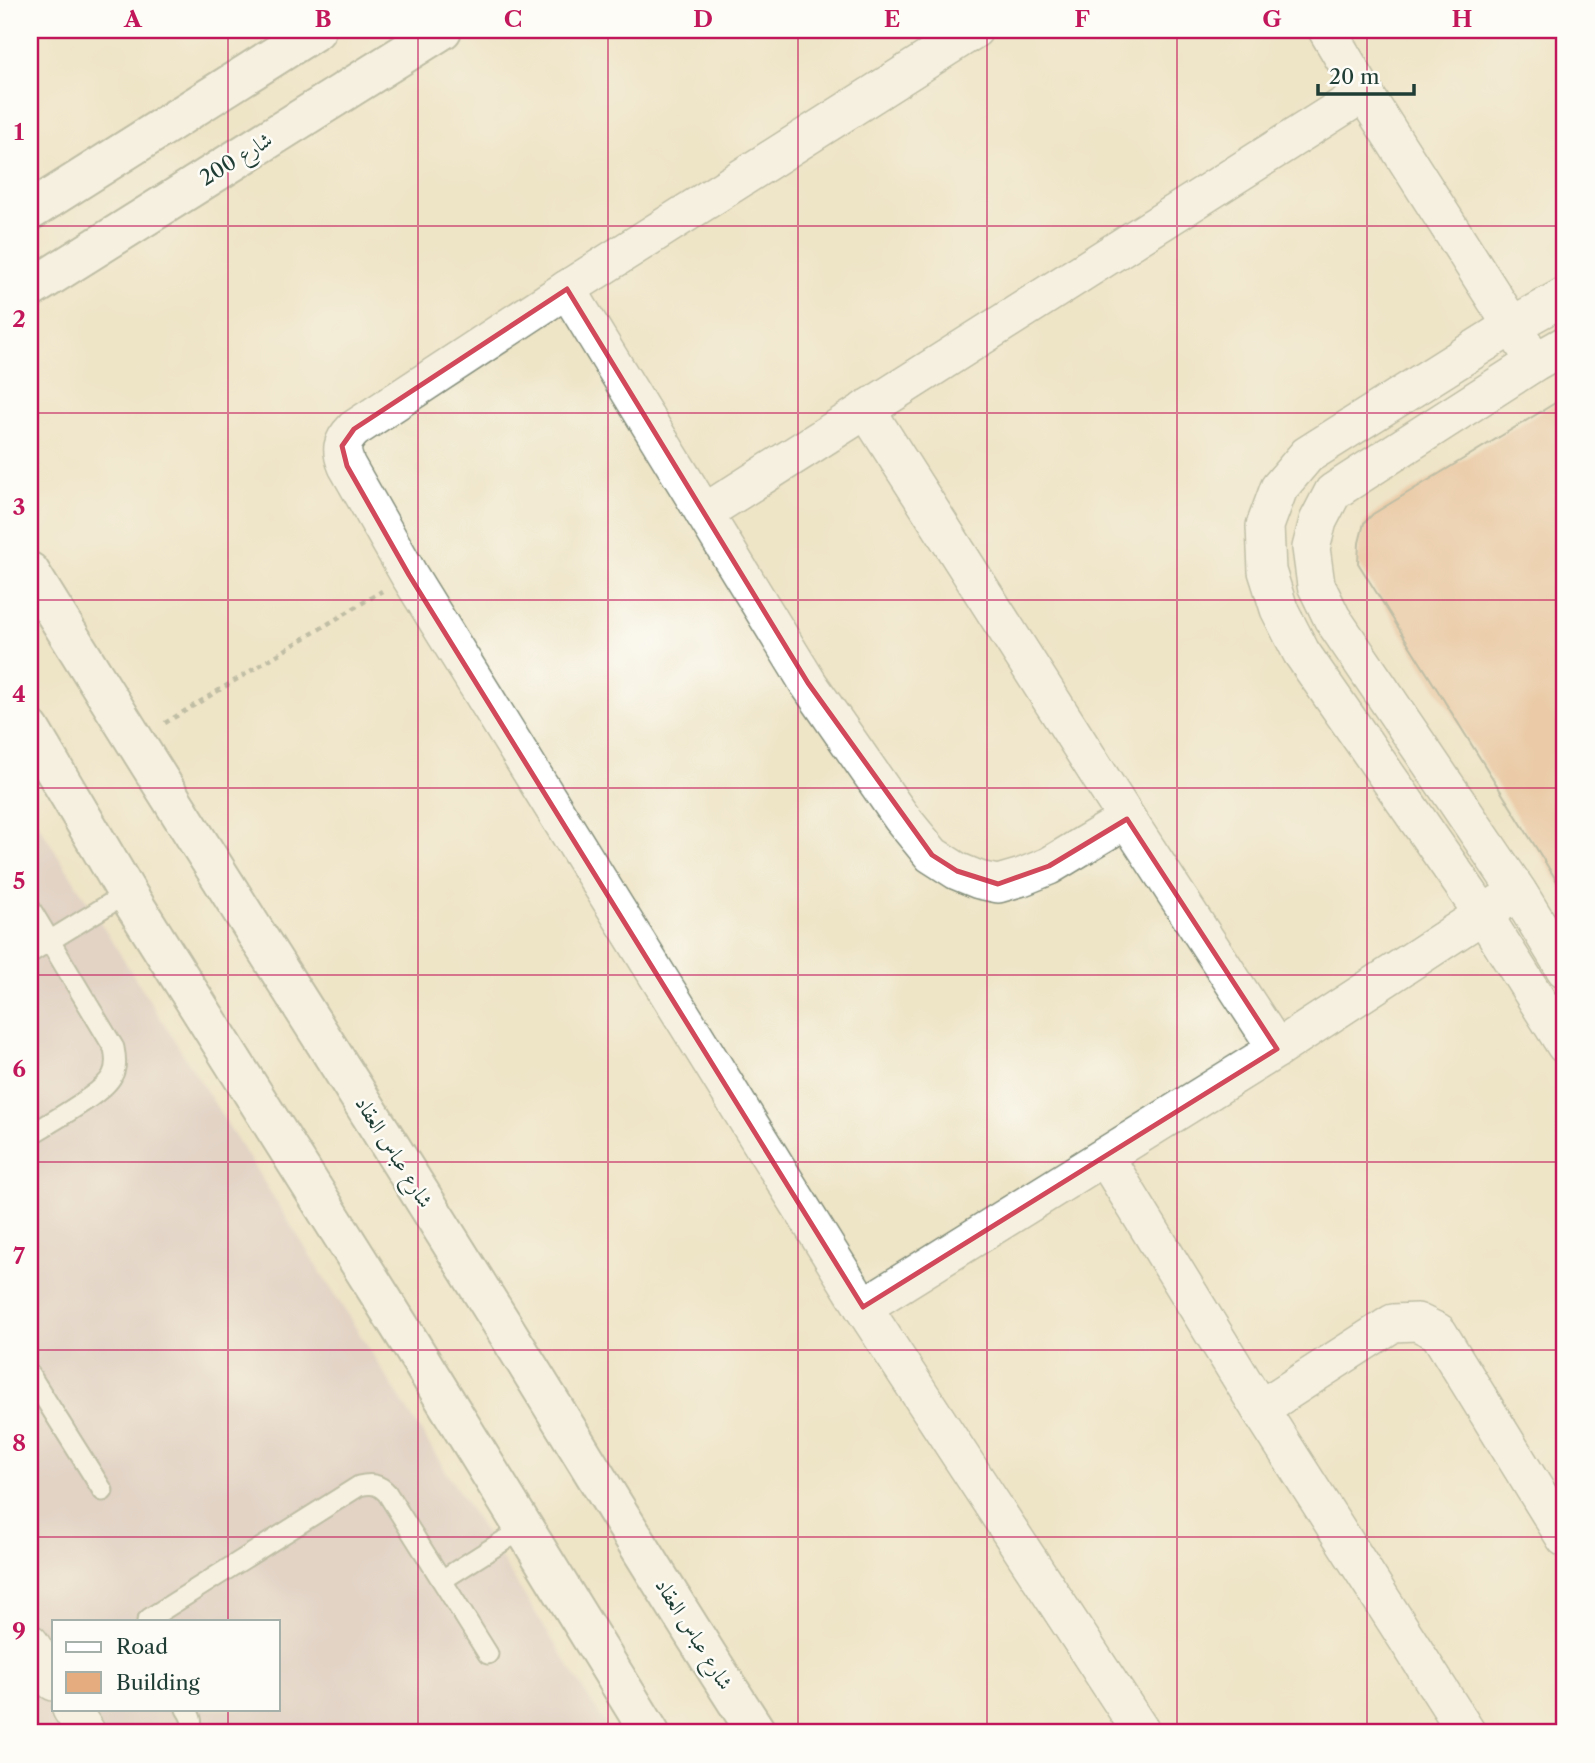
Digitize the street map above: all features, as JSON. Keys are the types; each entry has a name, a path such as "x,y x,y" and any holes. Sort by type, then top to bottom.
{"street":[{"path":"30,211 316,30"},
{"name":"شارع 200","path":"30,289 442,30"},
{"path":"974,30 567,289 354,429 344,441 342,452 347,466 409,575 863,1307 1142,1733"},
{"path":"1327,30 1364,93 1513,325 1550,353 1334,492 1318,521 1311,548 1316,585 1332,618 1518,892 1565,969"},
{"path":"704,513 1364,93"},
{"path":"567,289 808,683 901,817 932,855 957,871 998,884 1049,866 1127,819"},
{"path":"1565,296 1513,325 1307,455 1279,488 1265,526 1267,571 1279,608 1301,652 1483,914 1565,1045"},
{"path":"866,409 1277,1049"},
{"name":"شارع عباس العقاد","path":"30,572 757,1733"},
{"path":"30,729 127,894 405,1335 650,1733"},
{"path":"863,1307 1277,1049 1518,892"},
{"path":"1105,1157 1260,1409 1468,1733"},
{"path":"1260,1409 1393,1323 1417,1321 1437,1332 1565,1538"},
{"path":"30,1643 52,1679"},
{"path":"72,1710 87,1733"}],"lane":[{"path":"30,953 127,894"},
{"path":"30,908 114,1048 116,1058 112,1076 101,1091 30,1135"},
{"path":"30,1375 103,1491"},
{"path":"148,1620 335,1500 368,1483 378,1485 387,1493 488,1654"},
{"path":"442,1580 524,1528"},
{"path":"187,1710 192,1718 188,1733"}],"path":[{"path":"134,742 409,575"}],"highlighted area":[{"path":"567,289 808,683 932,855 957,871 998,884 1049,866 1127,819 1277,1049 863,1307 409,575 347,466 342,446 354,429"}],"shaded area":[{"path":"30,811 611,1733 30,1733"}],"building":[{"path":"1565,397 1565,894 1358,563 1364,523 1373,514"}]}
